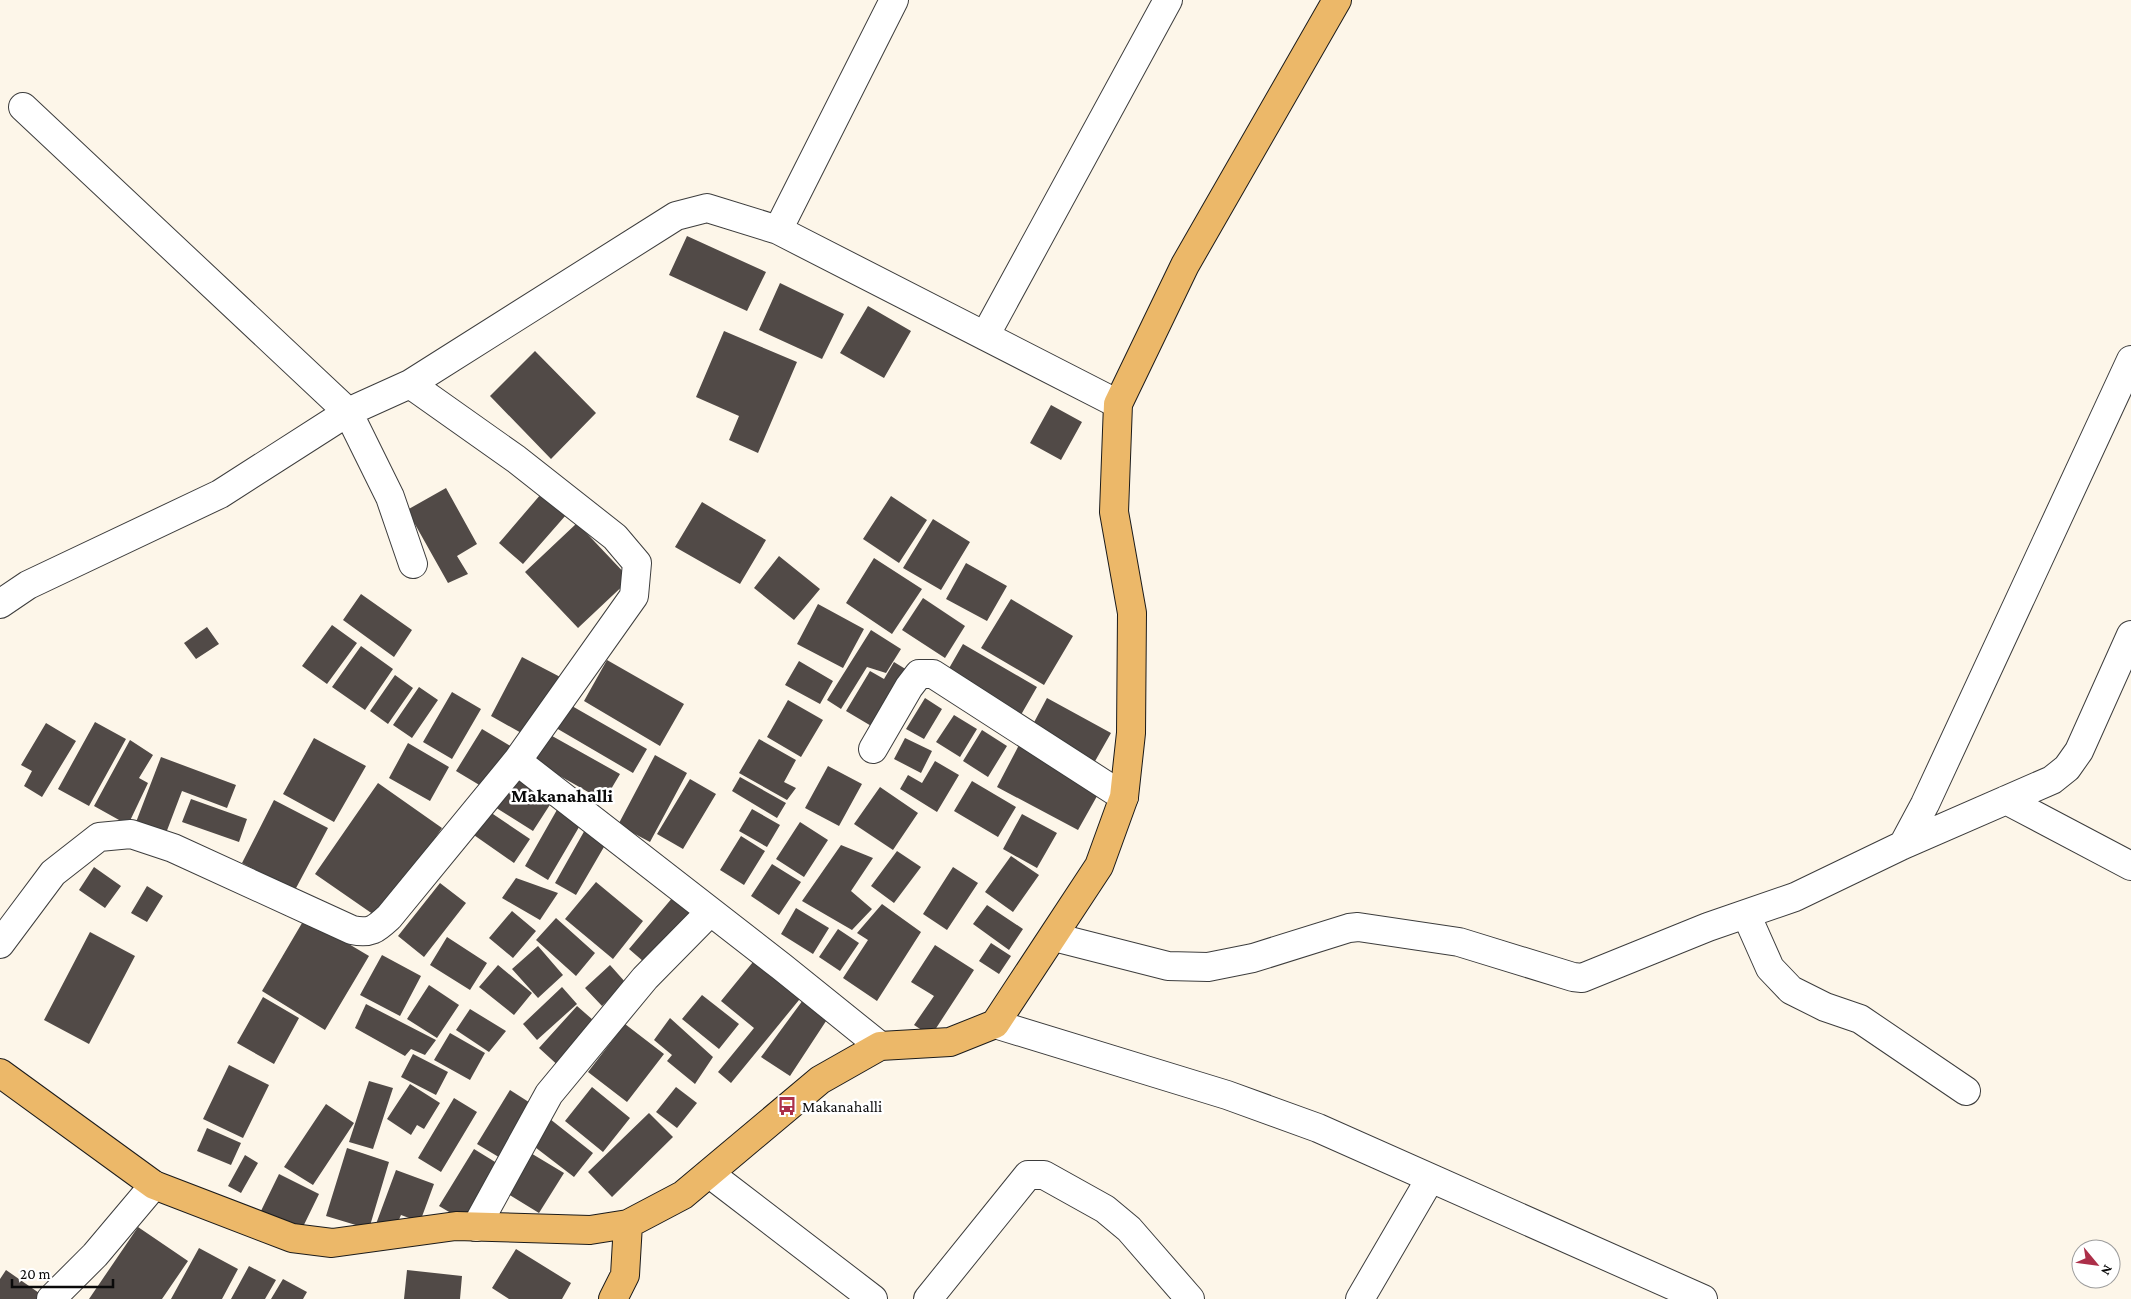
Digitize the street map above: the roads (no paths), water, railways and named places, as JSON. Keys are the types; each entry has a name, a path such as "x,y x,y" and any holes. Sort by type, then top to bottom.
{"main road":[{"path":"0,1073 154,1185 292,1238 332,1243 456,1226 590,1230 628,1224 683,1195 820,1080 880,1046 950,1042 995,1024 1099,866 1124,797 1131,733 1132,613 1114,512 1118,404 1185,265 1336,0"},
{"path":"613,1299 625,1275 628,1224"}],"street":[{"path":"778,230 894,0"},
{"path":"985,336 1168,0"},
{"path":"23,107 348,412 390,497 413,564"},
{"path":"0,604 28,585 220,494 348,412 410,384 676,216 707,208 778,230 1118,404"},
{"path":"1903,845 1929,795 2131,360"},
{"path":"0,944 53,873 99,837 131,834 173,848 352,930 365,933 377,928 389,917 517,761 634,596 637,564 614,537 516,458 410,384"},
{"path":"1054,937 1168,966 1208,967 1253,958 1349,928 1358,927 1459,942 1573,977 1582,978 1708,927 1796,898 1903,845 2052,780 2067,768 2079,751 2131,635"},
{"path":"873,750 909,687 919,674 933,674 1124,797"},
{"path":"517,761 880,1046"},
{"path":"2006,800 2131,866"},
{"path":"476,1227 549,1094 645,978 710,912"},
{"path":"1746,914 1770,968 1791,990 1825,1006 1860,1019 1966,1091"},
{"path":"995,1024 1227,1095 1318,1128 1703,1299"},
{"path":"710,1174 873,1299"},
{"path":"928,1299 1028,1175 1044,1175 1105,1209 1129,1228 1190,1299"},
{"path":"1360,1299 1430,1179"},
{"path":"51,1299 95,1255 154,1185"}],"place":[{"name":"Makanahalli","path":"787,1106"}],"district":[{"name":"Makanahalli","path":"562,795"}]}
